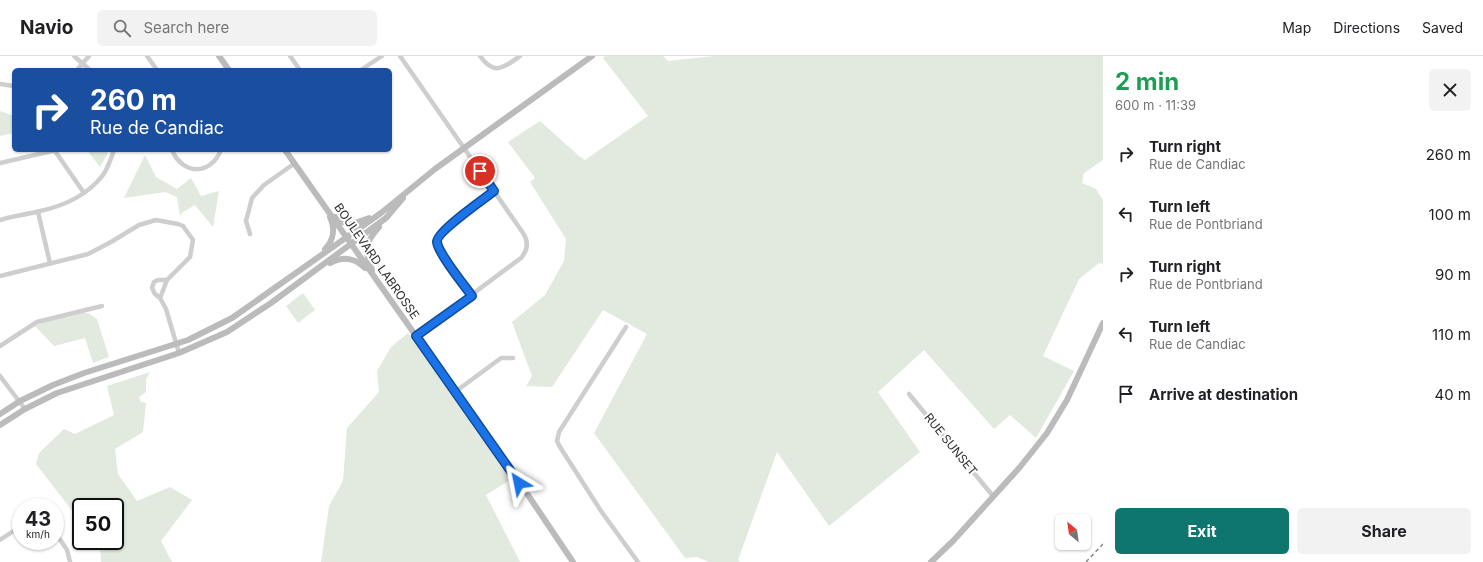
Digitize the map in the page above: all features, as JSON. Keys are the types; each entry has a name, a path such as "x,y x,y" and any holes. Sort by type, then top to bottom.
{"main road":[{"path":"219,56 228,68"},
{"path":"0,414 53,385 70,378 176,344 202,334 232,318 381,213 465,148 592,56"},
{"name":"BOULEVARD LABROSSE","path":"287,152 528,495 573,562"},
{"path":"376,280 367,257 366,247 370,237 397,207 407,192"},
{"path":"322,203 338,219 346,224 354,224 381,213"},
{"path":"314,260 329,245 332,236 331,220 322,203"},
{"path":"0,425 41,400 71,387 180,354 213,339 240,324 386,218"},
{"path":"316,270 334,260 348,258 360,264 376,280"},
{"path":"931,562 953,541 1020,467 1053,424 1067,400 1103,323"}],"street":[{"path":"74,56 88,68"},
{"path":"79,68 89,56"},
{"path":"147,56 156,68"},
{"path":"290,56 299,68"},
{"path":"364,68 382,56"},
{"path":"400,56 526,237 528,247 527,252 522,258 416,336"},
{"path":"480,56 487,66 499,68 506,66 520,56"},
{"path":"0,84 12,86"},
{"path":"0,163 48,152"},
{"path":"55,152 84,193"},
{"path":"0,220 38,212 73,200 84,193 103,175 113,152"},
{"path":"173,152 185,167 194,169 209,165 216,160 220,152"},
{"path":"250,234 246,221 252,198 264,185 295,163"},
{"path":"472,296 439,250 437,239 446,228 494,191"},
{"path":"38,212 50,263"},
{"path":"0,276 88,254 138,225 156,220 169,221 183,226 192,240 190,257 167,280 160,298"},
{"path":"167,280 158,280 154,282 152,288 166,309 180,354"},
{"path":"0,346 37,322 102,306"},
{"path":"626,327 559,432 557,441 602,511 638,562"},
{"path":"455,392 501,358 513,358"},
{"path":"0,376 25,409"},
{"name":"RUE SUNSET","path":"909,394 993,496"},
{"path":"0,540 12,532"},
{"path":"64,546 70,558 70,562"}],"shaded area":[{"path":"605,56 663,56 668,61 714,56 1103,56 1103,160 1084,173 1082,183 1096,189 1103,200 1103,264 1099,263 1079,279 1043,356 1074,371 1036,438 1010,415 994,429 924,350 878,392 920,452 829,526 777,452 738,560 740,562 709,562 697,557 685,558 594,433 647,334 603,310 552,387 526,386 532,376 512,322 545,295 564,261 566,239 530,182 535,178 508,142 540,121 585,160 648,116 603,58"},
{"path":"0,111 12,115 12,133 0,136"},
{"path":"89,152 108,153 100,167"},
{"path":"145,155 156,177 177,189 191,178 201,196 219,191 213,227 195,205 183,212 180,216 177,197 165,192 124,198"},
{"path":"303,293 315,310 298,323 286,306"},
{"path":"82,313 88,313 97,319 109,357 93,363 85,338 54,346 35,326 44,322"},
{"path":"408,333 513,478 486,495 520,562 321,562 329,506 343,481 347,428 379,392 377,371 391,347"},
{"path":"150,372 146,379 146,392 139,397 141,402 146,403 143,432 115,449 118,474 137,501 170,487 192,500 161,541 172,562 101,562 100,550 124,550 124,498 72,498 72,510 64,498 62,498 36,464 39,453 64,429 75,434 114,415 107,386"}],"railway":[{"path":"1086,562 1103,544"}],"route":[{"path":"480,171 494,191 446,228 437,239 439,250 472,296 416,336 519,483"}]}
